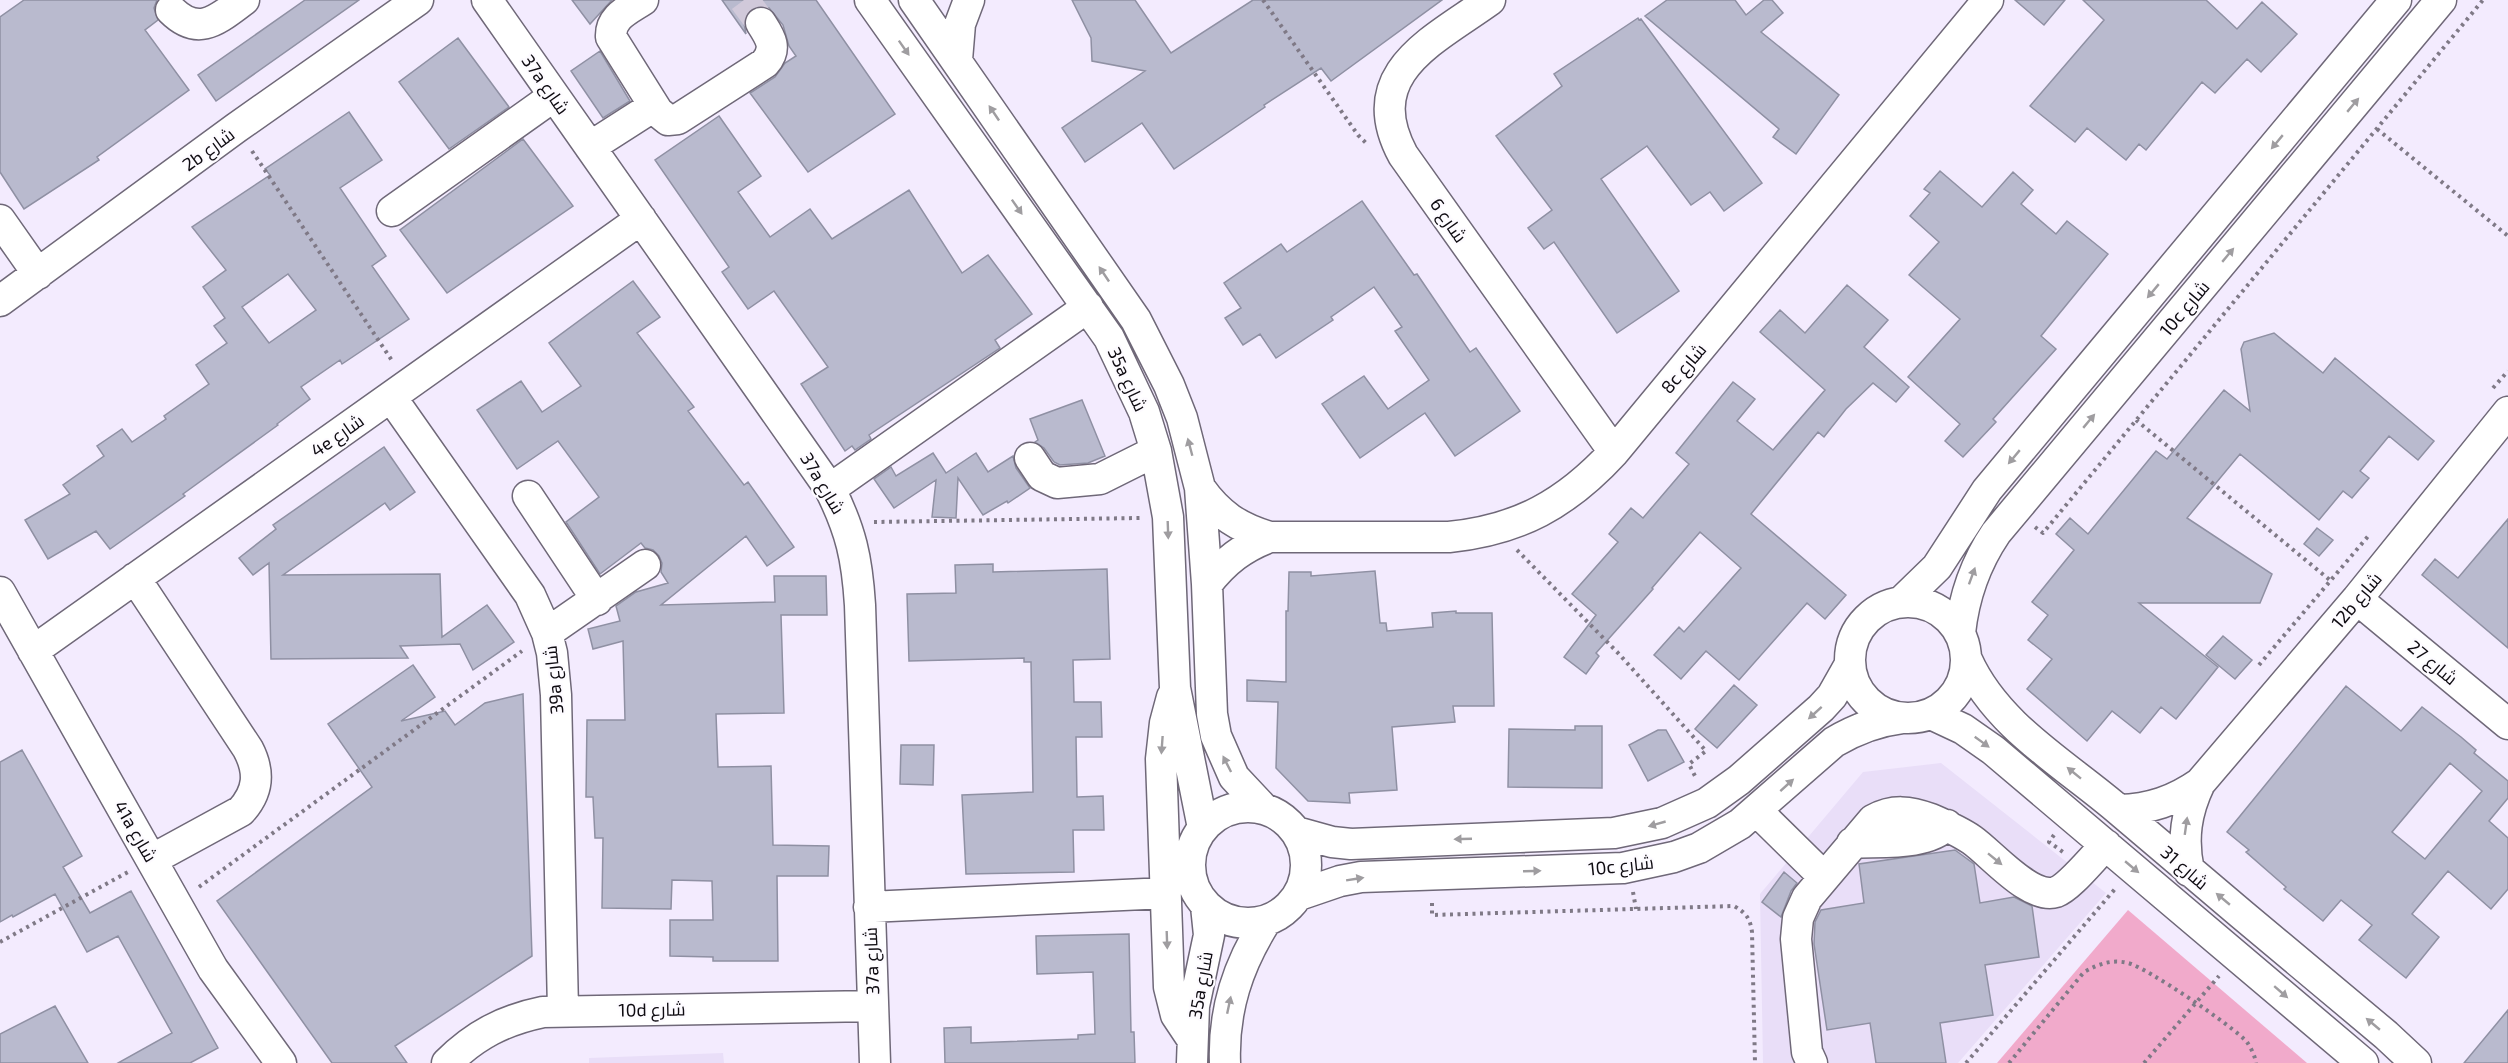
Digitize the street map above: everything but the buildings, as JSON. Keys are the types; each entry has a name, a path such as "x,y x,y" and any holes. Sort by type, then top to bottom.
{"street":[{"name":"2b شارع","path":"0,301 236,128 418,0"},
{"name":"37a شارع","path":"486,0 830,489 846,523 856,554 858,579 875,1063"},
{"path":"644,0 614,22 610,29 610,37 662,118 668,120 678,119 765,63 770,57 773,43 762,23"},
{"name":"35a شارع","path":"870,0 1109,338 1144,412 1156,451 1168,517 1175,688 1203,828"},
{"name":"35a شارع","path":"914,0 1136,320 1169,385 1184,427 1200,488 1207,584 1212,714 1216,736 1234,777 1264,809"},
{"path":"957,60 960,24 969,0"},
{"name":"شارع 6","path":"1490,0 1418,51 1404,65 1395,81 1389,100 1389,119 1394,138 1403,155 1614,452"},
{"name":"10c شارع","path":"1964,647 1963,611 1975,568 1986,548 2014,510 2441,0"},
{"path":"171,10 181,20 199,25 208,24 234,3"},
{"name":"8c شارع","path":"1200,488 1213,506 1229,521 1249,531 1270,537 1449,537 1496,529 1524,520 1549,508 1573,492 1614,452 1975,4"},
{"name":"10c شارع","path":"1902,601 1937,567 1987,490 2389,4"},
{"path":"392,211 554,96"},
{"path":"590,147 654,106"},
{"name":"4e شارع","path":"33,651 641,219"},
{"path":"0,220 38,274"},
{"path":"830,489 1088,307"},
{"name":"39a شارع","path":"399,391 530,595 547,633 552,653 556,695 563,1011"},
{"name":"12b شارع","path":"2188,871 2186,826 2193,797 2200,783 2357,599 2508,412"},
{"path":"1030,458 1047,480 1063,483 1100,479 1156,451"},
{"path":"528,496 597,600"},
{"name":"8c شارع","path":"1207,584 1234,555 1251,544 1270,537"},
{"path":"547,633 645,565"},
{"path":"135,578 248,749 257,774 250,800 241,810 153,859"},
{"name":"41a شارع","path":"0,592 219,977 281,1063"},
{"name":"شارع 27","path":"2357,599 2508,724"},
{"path":"1902,601 1920,602 1936,608 1950,619 1964,647 1964,677 1957,692 1945,705 1931,714 1917,718 1902,718 1880,710 1861,696 1853,682 1849,666 1849,651 1862,623 1873,612 1902,601"},
{"name":"شارع 31","path":"1964,647 1985,695 1997,710 2119,810 2188,871 2386,1035 2416,1063"},
{"name":"10c شارع","path":"1296,832 1323,840 1351,844 1614,833 1662,823 1707,803 1739,780 1821,708 1832,696 1849,666"},
{"path":"1175,688 1162,741 1169,987 1176,1015 1192,1051"},
{"name":"شارع 31","path":"1931,714 1978,739 2363,1063"},
{"name":"10c شارع","path":"1299,895 1340,881 1361,877 1623,868 1674,857 1706,844 1740,824 1834,742 1866,725 1902,718"},
{"name":"12b شارع","path":"2119,810 2136,810 2170,801 2200,783"},
{"path":"1237,808 1264,809 1287,822 1296,832 1303,847 1306,863 1305,879 1299,895 1279,915 1266,921 1234,922 1219,916 1206,906 1192,882 1190,868 1196,840 1203,828 1225,812 1237,808"},
{"path":"1757,811 1824,877"},
{"path":"1812,1063 1807,1052 1796,928 1801,907 1873,820 1894,812 1916,814 1947,825 1974,842 2029,886 2045,893 2062,889 2106,845"},
{"path":"869,907 1166,893"},
{"name":"35a شارع","path":"1192,1051 1194,1006 1209,935 1206,906"},
{"name":"35a شارع","path":"1225,1063 1225,1034 1234,986 1242,963 1266,921"},
{"name":"10d شارع","path":"447,1063 480,1034 521,1016 563,1011 873,1006"}],"path":[{"path":"1263,0 1358,135 1377,150 1403,155"},
{"path":"2014,510 2043,533 2483,0"},
{"path":"236,128 399,391"},
{"path":"2378,129 2508,236"},
{"path":"2136,420 2331,581"},
{"path":"846,523 1168,517"},
{"path":"1496,529 1618,654 1706,751 1689,764 1707,803"},
{"path":"177,903 547,633"},
{"path":"0,942 153,859"},
{"path":"1966,1063 2133,868"},
{"path":"1431,875 1432,915 1734,906 1744,912 1750,921 1752,932 1755,1063"},
{"path":"1632,887 1636,909"},
{"path":"2144,1063 2237,955"},
{"path":"2009,1063 2084,972 2098,964 2114,961 2130,963 2195,1003 2246,1042 2256,1063"}],"shaded area":[{"path":"1941,763 2106,893 1958,1063 1763,1063 1760,894 1863,772"},
{"path":"2128,910 2307,1063 1997,1063"},
{"path":"723,1053 724,1063 589,1063 589,1058"}],"tunnel":[{"path":"744,0 761,23"}]}
